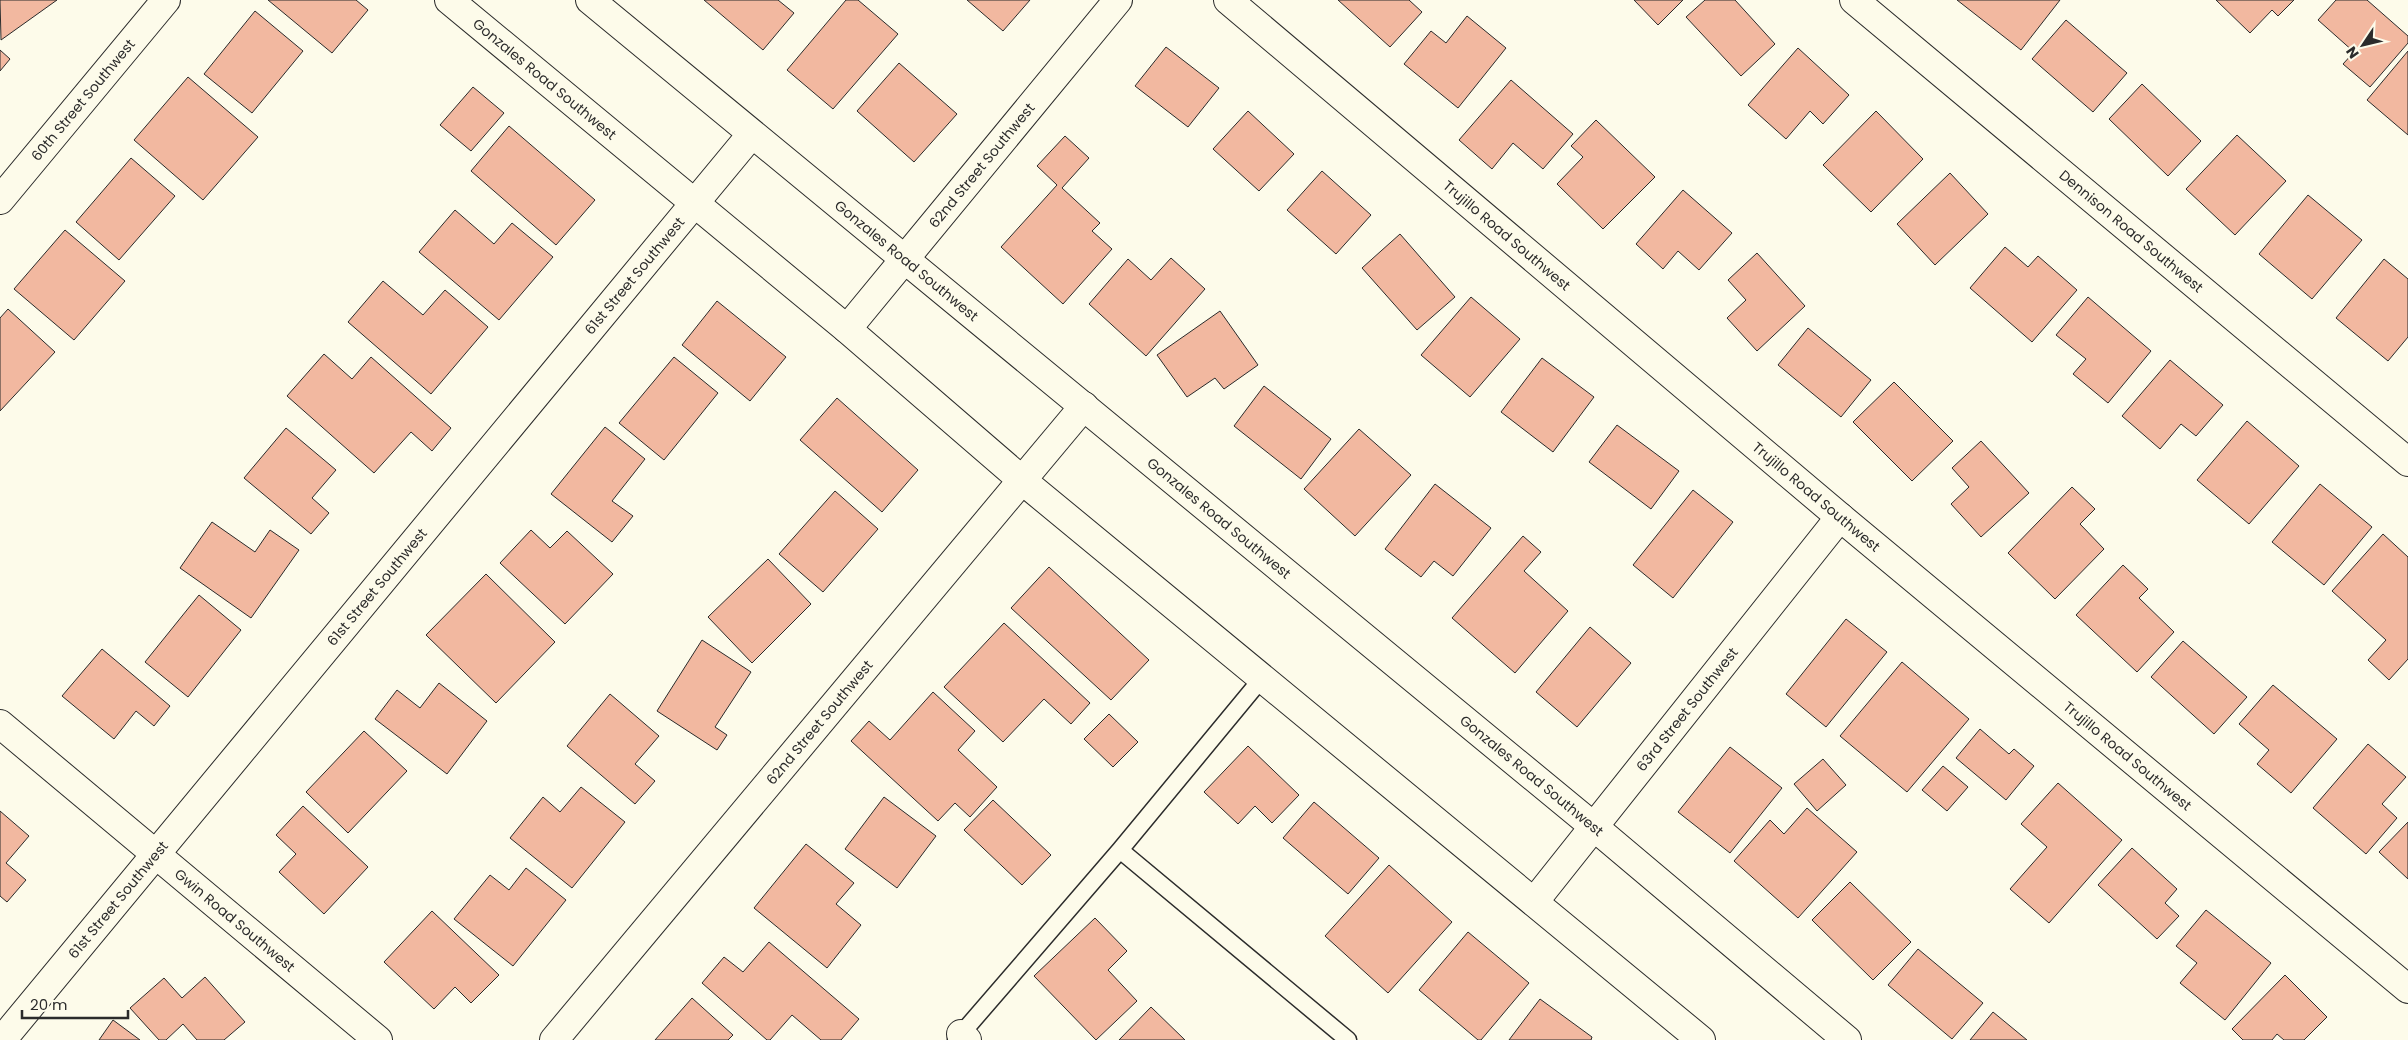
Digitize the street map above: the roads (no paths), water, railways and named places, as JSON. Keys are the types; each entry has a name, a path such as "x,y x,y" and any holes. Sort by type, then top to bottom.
{"street":[{"name":"60th Street Southwest","path":"0,200 166,0"},
{"name":"Gonzales Road Southwest","path":"449,0 847,330 1023,481 1701,1040"},
{"name":"Gonzales Road Southwest","path":"590,0 751,135 1084,406 1593,826 1847,1040"},
{"name":"62nd Street Southwest","path":"847,330 1118,0"},
{"name":"Trujillo Road Southwest","path":"1228,0 1840,516 2408,989"},
{"name":"Dennison Road Southwest","path":"1854,0 2408,462"},
{"name":"61st Street Southwest","path":"2,1040 751,135"},
{"name":"62nd Street Southwest","path":"554,1040 1084,406"},
{"name":"63rd Street Southwest","path":"1534,902 1840,516"},
{"name":"Gwin Road Southwest","path":"0,724 378,1040"}],"lane":[{"path":"961,1038 1263,677"},
{"path":"1120,850 1348,1040"}]}
